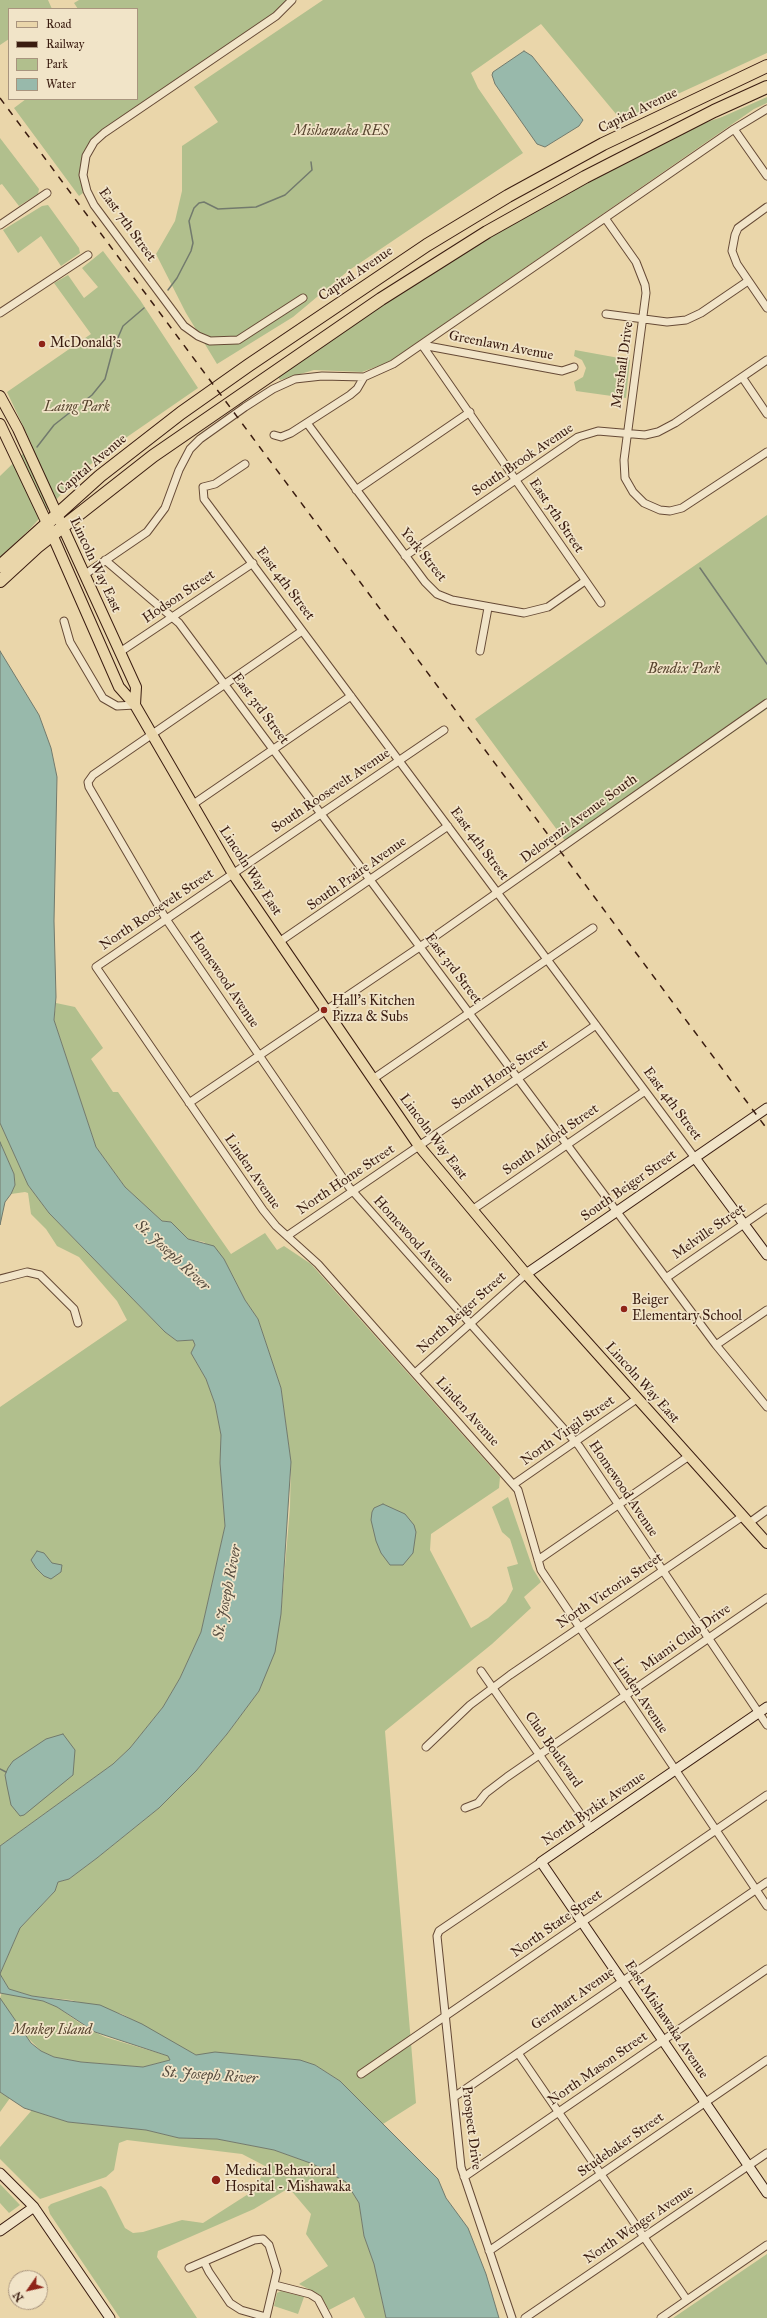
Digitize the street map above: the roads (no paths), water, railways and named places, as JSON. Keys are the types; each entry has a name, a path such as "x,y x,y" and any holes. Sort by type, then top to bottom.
{"highway":[{"name":"Capital Avenue","path":"0,566 100,476 181,413 248,365 427,245 508,196 603,144 767,66"},
{"name":"Capital Avenue","path":"0,581 57,531 120,481 203,420 445,258 585,177 714,111 767,87"}],"main road":[{"name":"Lincoln Way East","path":"0,396 18,429 118,687 135,705 151,735 233,874 419,1146 526,1274 767,1543"},
{"name":"Lincoln Way East","path":"0,424 52,519"},
{"name":"Lincoln Way East","path":"57,531 84,575 136,687 135,705"}],"street":[{"name":"East 7th Street","path":"292,0 276,16 104,133 94,142 86,156 83,175 87,191 94,205 184,326 198,336 210,341 238,340 303,298"},
{"path":"84,575 146,532 156,522 165,508 184,459 200,439 211,431 273,389 295,379 322,376 364,377 393,364 734,129 767,109"},
{"path":"734,129 767,176"},
{"path":"0,225 47,193"},
{"path":"767,207 744,223 735,234 732,250 734,257 748,281 767,308"},
{"name":"Marshall Drive","path":"605,218 636,262 644,278 646,294 627,433 624,470 628,485 640,500 660,510 670,511 689,504 767,452"},
{"path":"0,313 88,255"},
{"path":"606,314 667,322 686,320 701,313 748,281"},
{"name":"Greenlawn Avenue","path":"422,345 562,371 574,367"},
{"name":"East 5th Street","path":"422,345 470,412 601,603"},
{"name":"South Brook Avenue","path":"405,556 578,437 598,431 645,435 666,428 767,360"},
{"path":"274,435 281,437 307,423 350,395 357,389 364,377"},
{"path":"742,377 767,414"},
{"path":"356,490 470,412"},
{"name":"York Street","path":"307,423 405,556 425,582 437,594 452,600 488,608 524,613 540,610 586,581"},
{"name":"East 4th Street","path":"245,464 215,484 203,487 204,499 767,1255"},
{"name":"East 3rd Street","path":"105,560 173,617 225,684 716,1345 767,1407"},
{"name":"Hodson Street","path":"120,652 252,563"},
{"path":"480,651 488,608"},
{"path":"64,621 70,642 103,698 117,706 135,705"},
{"path":"151,735 302,631"},
{"path":"192,805 351,696"},
{"name":"Delorenzi Avenue South","path":"188,1103 420,947 767,703"},
{"name":"South Roosevelt Avenue","path":"233,874 444,730"},
{"name":"Homewood Avenue","path":"151,735 89,778 89,787 166,919 353,1192 575,1442 767,1725"},
{"name":"South Praire Avenue","path":"280,942 448,826"},
{"name":"North Roosevelt Street","path":"96,968 233,874"},
{"path":"373,1079 593,928"},
{"name":"Linden Avenue","path":"96,968 263,1210 287,1236 318,1264 514,1484 519,1492 541,1570 624,1696 767,1906"},
{"name":"South Home Street","path":"419,1146 596,1025"},
{"name":"South Alford Street","path":"472,1210 645,1091"},
{"name":"South Beiger Street","path":"526,1274 767,1108"},
{"name":"North Home Street","path":"287,1236 419,1146"},
{"name":"Melville Street","path":"666,1278 767,1208"},
{"path":"0,1279 27,1272 40,1275 74,1310 78,1323"},
{"name":"North Beiger Street","path":"415,1373 526,1274"},
{"path":"716,1345 767,1310"},
{"name":"North Virgil Street","path":"514,1484 638,1398"},
{"path":"538,1560 690,1456"},
{"name":"North Victoria Street","path":"426,1747 470,1705 579,1628 662,1571 746,1520 767,1510"},
{"name":"Miami Club Drive","path":"465,1808 478,1803 494,1786 767,1598"},
{"name":"Club Boulevard","path":"481,1671 591,1829"},
{"name":"North Byrkit Avenue","path":"438,1933 767,1707"},
{"name":"North State Street","path":"361,2074 445,2018 767,1795"},
{"name":"East Mishawaka Avenue","path":"541,1862 767,2193"},
{"name":"Gernhart Avenue","path":"454,2097 767,1882"},
{"name":"Prospect Drive","path":"438,1933 459,2158 464,2177 512,2318"},
{"name":"North Mason Street","path":"464,2177 767,1969"},
{"path":"518,2053 687,2300"},
{"name":"Studebaker Street","path":"489,2251 767,2060"},
{"name":"North Wenger Avenue","path":"525,2318 767,2153"},
{"path":"0,2173 34,2207 110,2318"},
{"path":"0,2231 34,2207"},
{"path":"189,2268 254,2240 263,2239 269,2245 276,2264 275,2285 266,2317 241,2310 230,2303 204,2262"},
{"path":"661,2318 767,2245"},
{"path":"275,2285 310,2294 318,2298 328,2318"}],"water":[{"path":"524,51 532,56 583,120 579,126 545,147 537,144 495,84 492,75 493,72"},
{"name":"St. Joseph River","path":"0,651 39,715 51,748 57,777 54,921 56,997 54,1020 96,1147 125,1187 162,1221 171,1222 188,1239 214,1246 224,1259 245,1300 258,1319 281,1388 291,1462 281,1614 275,1652 259,1691 227,1734 196,1771 159,1808 69,1879 58,1882 55,1891 20,1928 0,1974 0,1846 113,1764 130,1748 163,1707 180,1678 201,1632 225,1526 220,1463 221,1435 215,1404 206,1379 191,1353 195,1345 193,1340 177,1341 165,1332 49,1213 28,1185 0,1123"},
{"path":"0,1142 14,1174 15,1185 5,1202 0,1225"},
{"path":"383,1504 405,1514 414,1525 416,1532 413,1553 403,1565 390,1565 381,1553 376,1541 371,1520 372,1512 374,1508"},
{"path":"37,1551 44,1553 52,1563 62,1565 61,1572 51,1579 44,1576 31,1560"},
{"path":"63,1734 75,1750 73,1775 24,1815 20,1816 11,1805 5,1775 8,1768 13,1761 46,1739"},
{"name":"St. Joseph River","path":"0,1974 9,1989 32,1996 100,2005 142,2024 196,2055 215,2052 300,2060 315,2065 340,2081 438,2179 446,2198 468,2228 486,2274 499,2318 386,2318 374,2264 364,2236 359,2203 346,2182 313,2164 274,2150 217,2139 179,2138 146,2130 68,2122 24,2108 0,2092 0,1998 31,2043 41,2051 54,2057 81,2062 143,2067 170,2060 168,2056 95,2032 57,2007 43,2001 0,1993"}],"waterway":[{"path":"168,290 177,278 191,251 193,243 189,221 194,208 199,203 204,202 218,209 256,207 285,195 312,170 311,162"},
{"path":"37,447 54,425 92,395 105,379 113,349 123,326 144,308"},
{"path":"700,568 767,664"},
{"path":"0,1769 6,1772"}],"railway":[{"path":"0,98 767,1129"}],"place":[{"name":"McDonald's","path":"42,344"},
{"name":"Hall's Kitchen Pizza & Subs","path":"324,1010"},
{"name":"Beiger Elementary School","path":"624,1309"},
{"name":"Medical Behavioral Hospital - Mishawaka","path":"216,2180"}],"park label":[{"name":"Mishawaka RES","path":"341,132"},
{"name":"Laing Park","path":"77,408"},
{"name":"Bendix Park","path":"684,670"},
{"name":"Monkey Island","path":"52,2031"}]}
